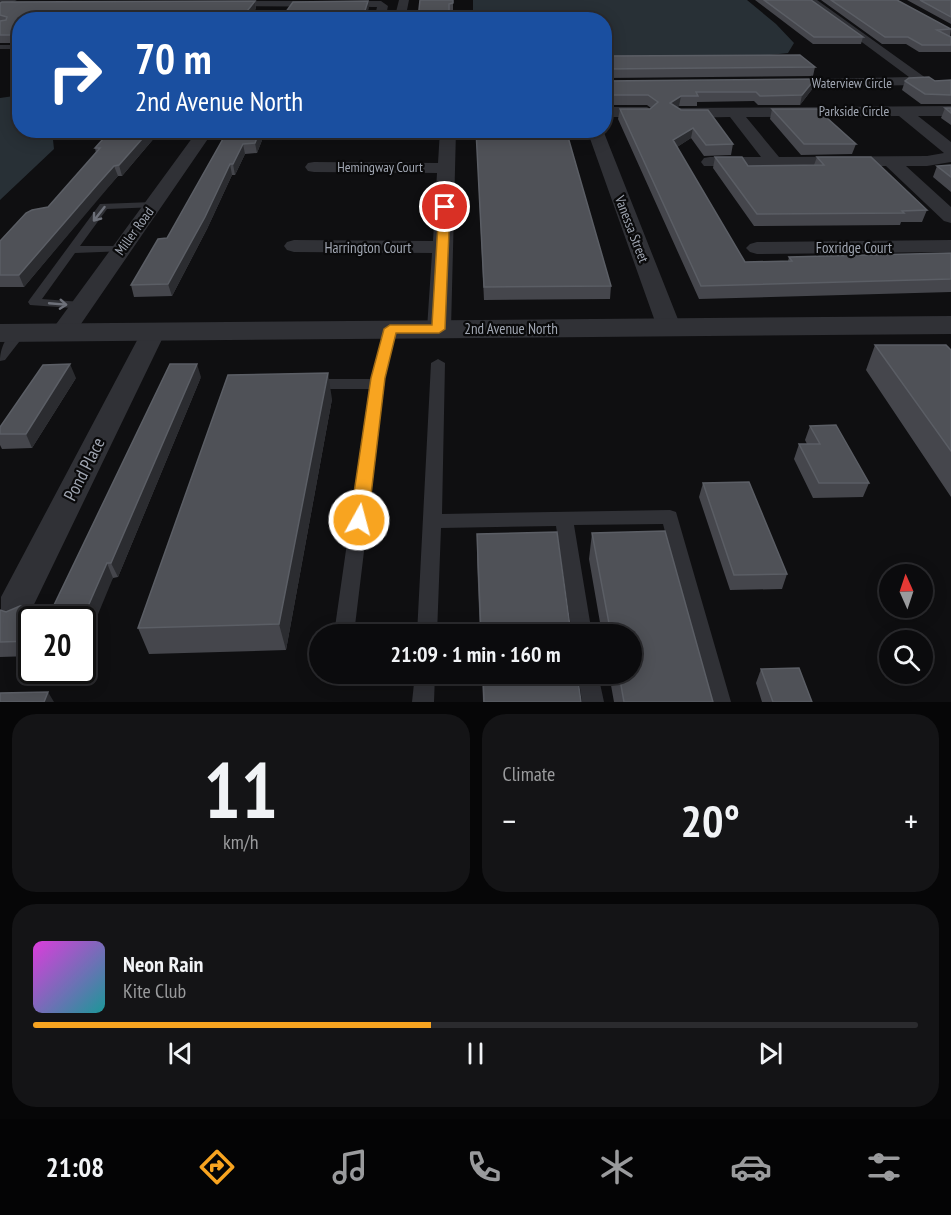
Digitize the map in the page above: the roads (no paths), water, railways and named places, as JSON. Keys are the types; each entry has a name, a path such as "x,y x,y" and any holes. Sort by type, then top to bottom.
{"street":[{"name":"Waterview Circle","path":"759,84 923,81 810,0"},
{"path":"254,12 261,3"},
{"path":"215,4 381,4 383,6 381,12"},
{"name":"Parkside Circle","path":"902,111 951,150"},
{"name":"Parkside Circle","path":"679,113 951,111"},
{"path":"612,112 647,112"},
{"path":"734,112 774,162"},
{"name":"Miller Road","path":"63,332 200,138"},
{"path":"439,329 448,138"},
{"name":"Vanessa Street","path":"598,138 669,327"},
{"path":"710,162 942,160 951,157"},
{"path":"890,161 951,217"},
{"name":"Hemingway Court","path":"314,167 446,168"},
{"name":"Harrington Court","path":"294,246 443,247"},
{"name":"Foxridge Court","path":"757,248 951,246"},
{"name":"2nd Avenue North","path":"9,333 951,325"},
{"name":"Pond Place","path":"14,608 154,331"}],"lane":[{"path":"81,306 34,302 104,206 153,205"},
{"path":"72,250 122,249"},
{"path":"345,624 377,384 390,329"},
{"path":"0,357 9,333"},
{"path":"428,624 438,363"},
{"path":"296,385 377,384"},
{"path":"433,521 670,517 720,702"},
{"path":"564,519 580,624"},
{"path":"423,702 424,684"},
{"path":"589,684 592,702"}]}
